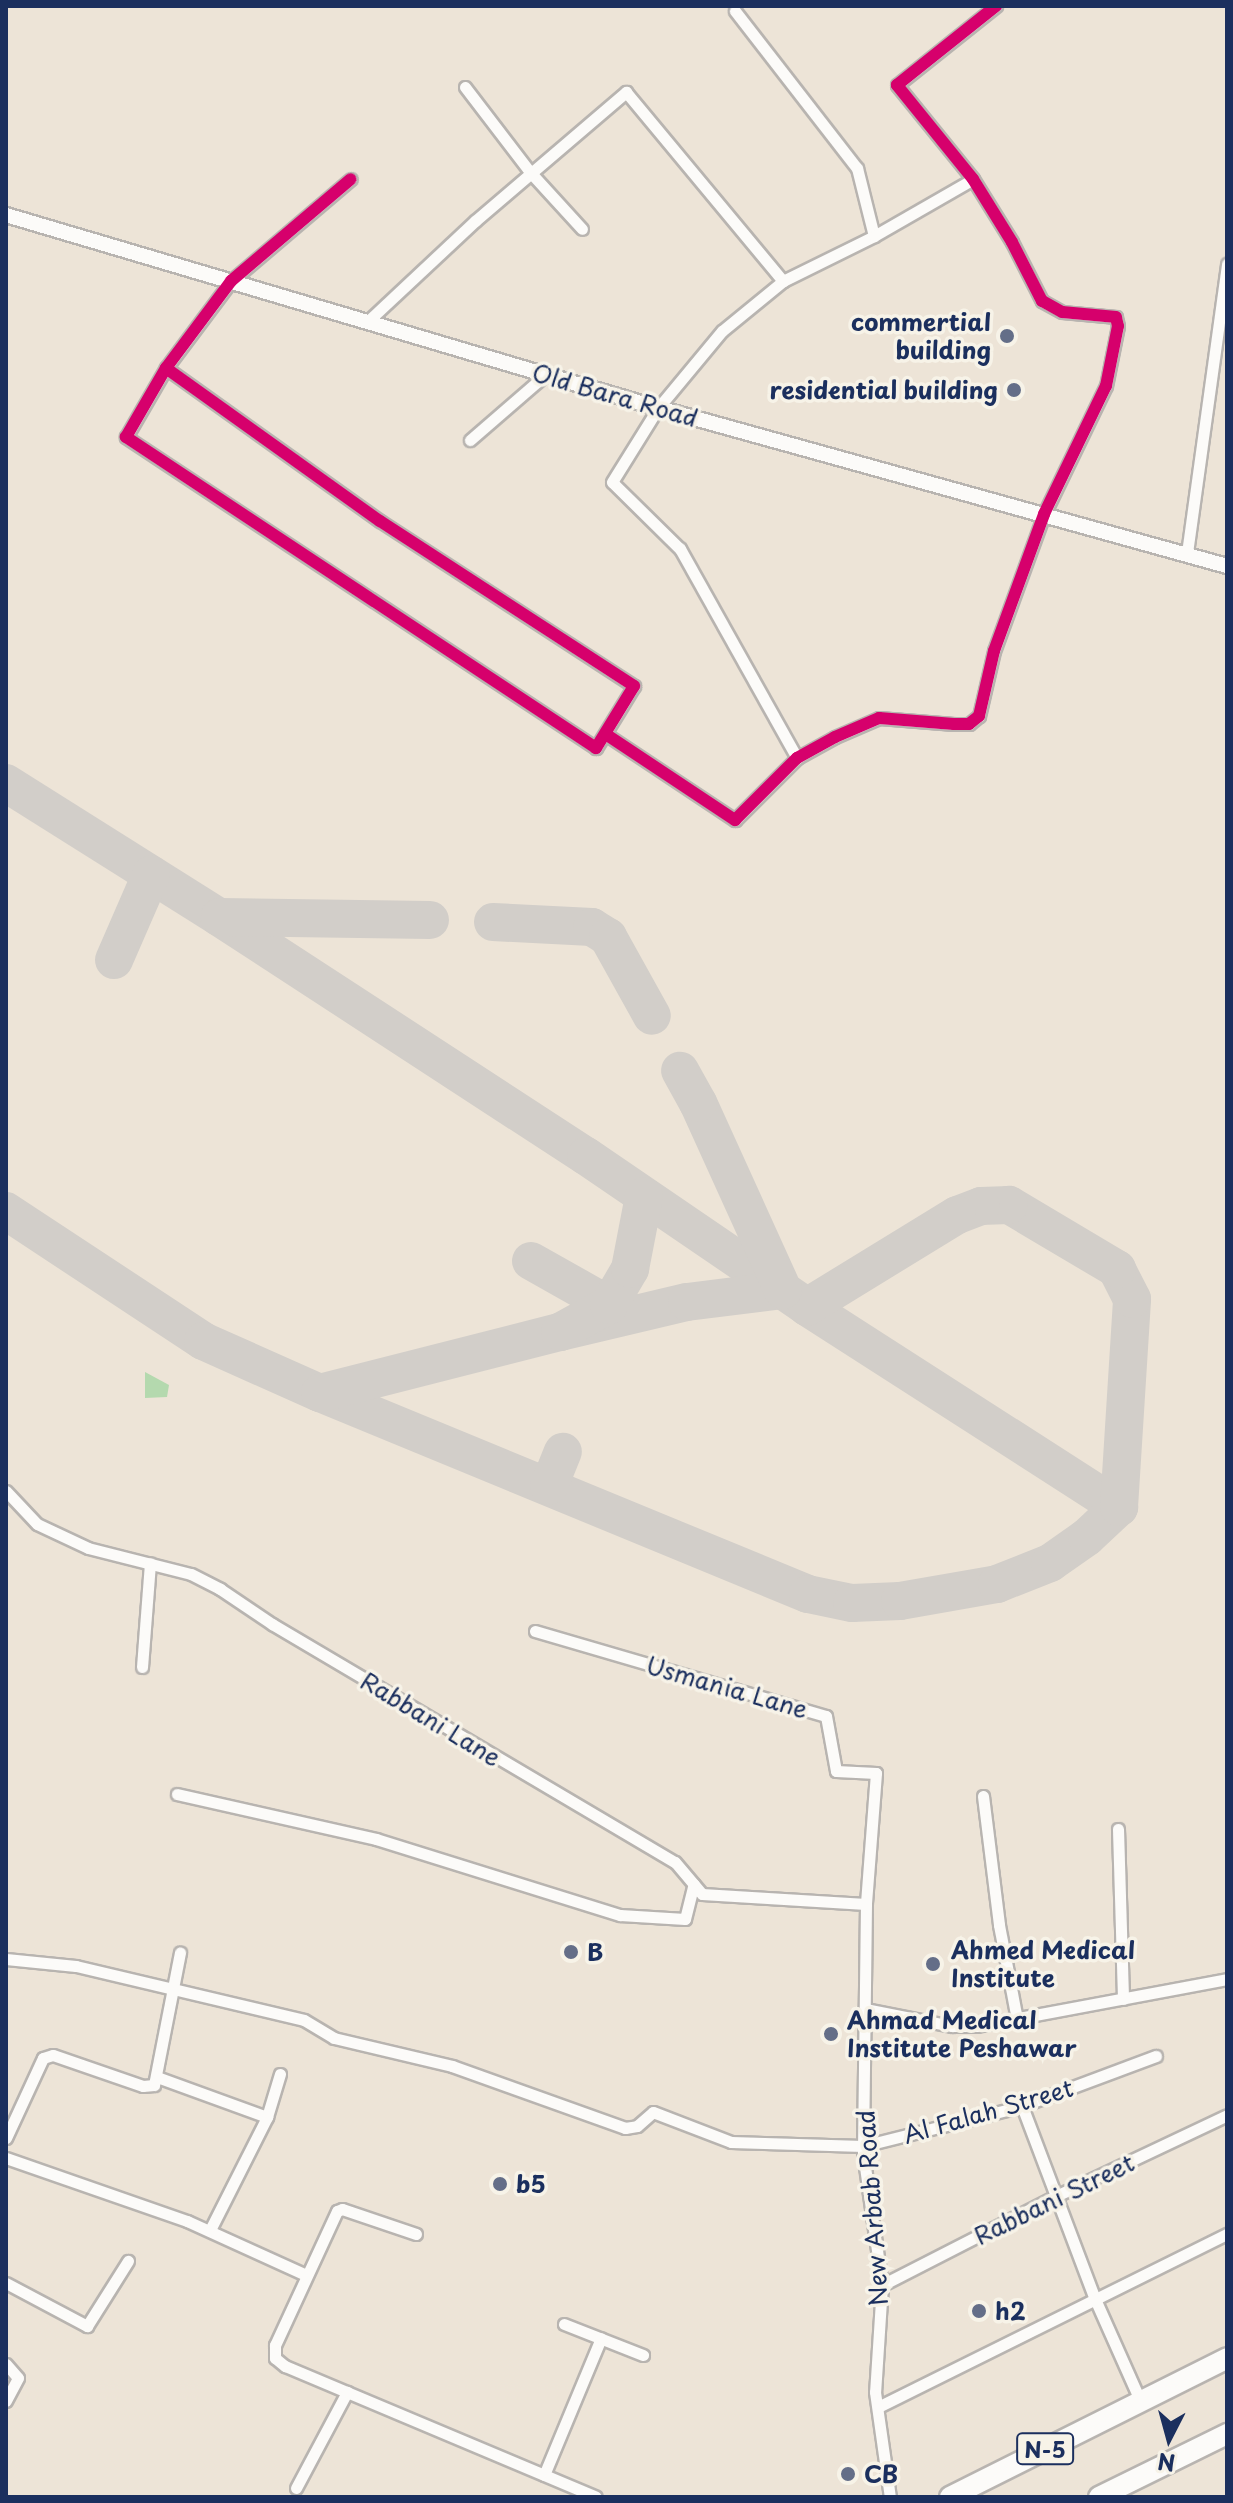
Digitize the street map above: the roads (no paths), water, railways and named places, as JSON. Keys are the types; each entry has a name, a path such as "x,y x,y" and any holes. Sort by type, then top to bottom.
{"highway":[{"name":"N-5","path":"950,2497 1227,2358"},
{"path":"1099,2497 1227,2434"}],"street":[{"path":"607,735 735,820 797,758 879,718 969,724 979,716 994,651 1044,514 1106,386 1118,326 1116,317 1062,312 1042,301 1012,242 973,179 897,85 996,6"},
{"path":"735,11 857,168 874,236"},
{"path":"465,87 530,172 582,229"},
{"path":"367,322 530,172 626,92 783,281"},
{"path":"166,368 380,521 634,686 607,735 596,748 126,437 166,368 231,281 351,179"},
{"path":"797,758 680,549 612,482 658,408 722,331 783,281 874,236 973,179"},
{"name":"Old Bara Road","path":"6,215 658,408 1227,566"},
{"path":"1187,553 1227,264"},
{"path":"470,440 545,375"},
{"name":"Rabbani Lane","path":"6,1491 37,1524 88,1548 191,1574 220,1589 299,1640 675,1862 702,1894 866,1904"},
{"path":"142,1667 150,1563"},
{"name":"Usmania Lane","path":"535,1631 826,1716 836,1771 876,1773"},
{"name":"New Arbab Road","path":"876,1773 866,1904 863,2146 882,2285 875,2392 890,2497"},
{"path":"177,1794 376,1839 620,1915 685,1919 694,1884"},
{"path":"983,1796 999,1925 1017,2019"},
{"path":"1118,1829 1123,1999"},
{"path":"6,2138 43,2058 53,2055 143,2086 154,2085 180,1953"},
{"path":"6,1959 76,1966 175,1990"},
{"path":"865,2009 952,2026 976,2026 1227,1979"},
{"name":"Al Falah Street","path":"175,1990 304,2020 334,2038 452,2066 625,2128 637,2126 653,2112 731,2142 863,2146 1022,2106 1156,2056"},
{"path":"210,2230 267,2117 280,2074"},
{"path":"157,2077 267,2117"},
{"path":"1022,2106 1095,2299 1140,2400"},
{"name":"Rabbani Street","path":"882,2285 1056,2196 1227,2115"},
{"path":"6,2158 210,2230 306,2275"},
{"path":"416,2234 339,2210 275,2345 275,2358 347,2392 596,2497"},
{"path":"878,2407 1227,2234"},
{"path":"6,2283 87,2326 128,2261"},
{"path":"564,2324 643,2355"},
{"path":"544,2475 601,2338"},
{"path":"6,2364 18,2378 6,2401"},
{"path":"296,2488 347,2392"}],"place":[{"name":"commertial building","path":"1007,336"},
{"name":"residential building","path":"1014,390"},
{"name":"B","path":"571,1952"},
{"name":"Ahmed Medical Institute","path":"933,1964"},
{"name":"Ahmad Medical Institute Peshawar","path":"831,2034"},
{"name":"b5","path":"500,2184"},
{"name":"h2","path":"979,2311"},
{"name":"CB","path":"848,2474"}]}
